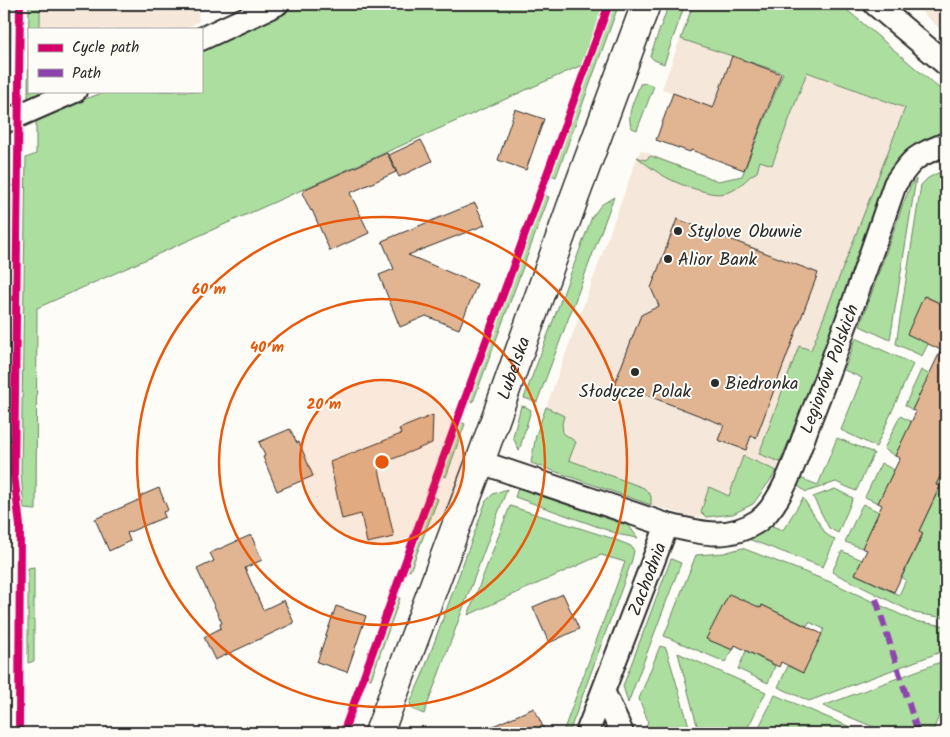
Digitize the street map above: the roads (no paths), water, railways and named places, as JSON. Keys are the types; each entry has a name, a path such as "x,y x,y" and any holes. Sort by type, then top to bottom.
{"main road":[{"name":"Lubelska","path":"380,733 646,4"}],"street":[{"path":"202,39 277,4"},
{"path":"875,4 946,64"},
{"path":"4,122 73,92"},
{"name":"Legionów Polskich","path":"667,525 691,531 728,534 742,530 768,513 786,480 846,328 895,184 907,166 918,156 946,144"},
{"name":"Zachodnia","path":"480,462 667,525 604,694 587,733"},
{"path":"604,694 622,733"}],"place":[{"name":"Stylove Obuwie","path":"678,231"},
{"name":"Alior Bank","path":"668,259"},
{"name":"Słodycze Polak","path":"635,372"},
{"name":"Biedronka","path":"715,383"}]}
